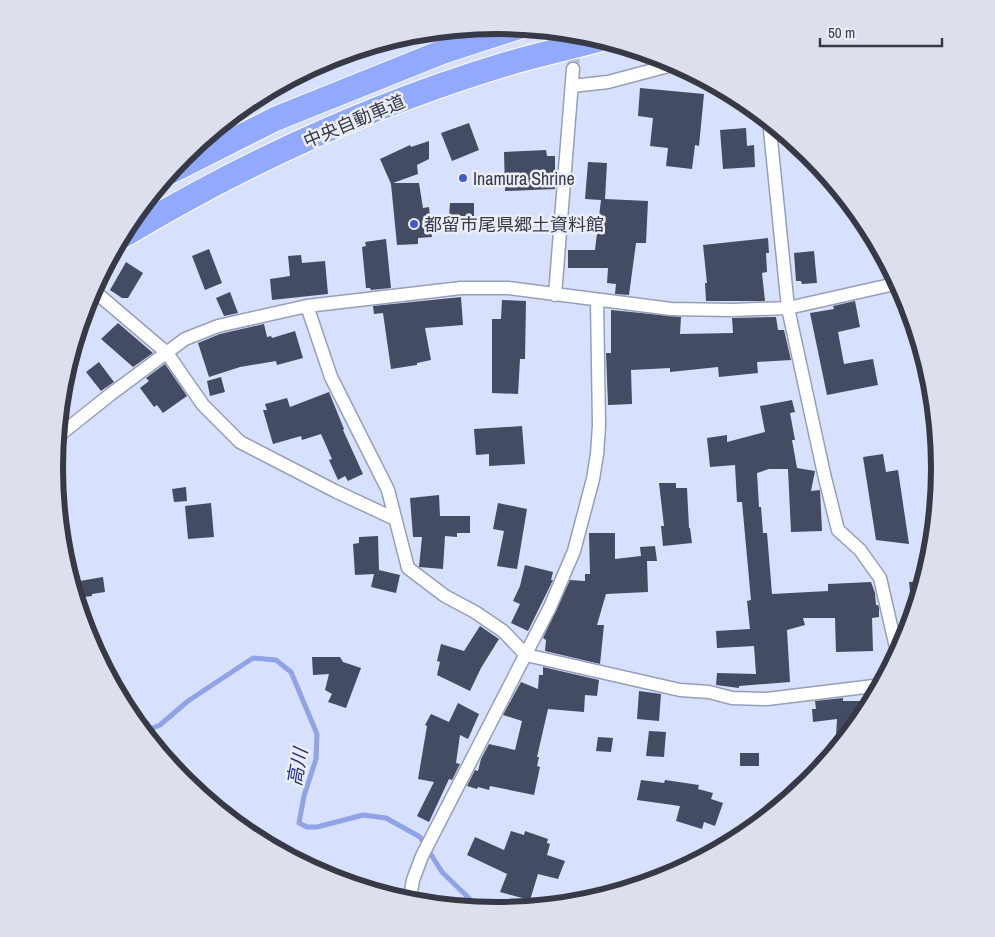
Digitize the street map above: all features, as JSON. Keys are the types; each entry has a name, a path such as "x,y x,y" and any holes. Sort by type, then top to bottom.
{"highway":[{"name":"中央自動車道","path":"189,162 275,118 442,52 497,34"},
{"name":"中央自動車道","path":"135,229 208,188 294,146 356,119 427,91 495,68 587,43"}],"street":[{"path":"572,86 608,82 664,67"},
{"path":"555,295 573,69"},
{"path":"770,131 788,308 824,474 838,530 860,550 880,578 895,643"},
{"path":"65,432 184,339 218,326 307,306 461,288 508,288 670,309 732,310 788,308 891,285"},
{"path":"99,296 167,354 203,405 240,442 335,491 395,519"},
{"path":"411,895 413,880 422,856 550,607 574,551 593,479 597,454 599,426 597,300"},
{"path":"307,306 332,377 388,490 408,568 446,596 475,612 503,631 526,654 680,690 709,692 732,698 767,699 874,686"}],"building":[{"path":"640,88 704,94 699,146 695,145 692,169 666,166 668,148 650,146 653,118 638,116"},
{"path":"469,123 479,150 452,161 441,133"},
{"path":"746,128 747,146 754,145 755,167 723,169 720,130"},
{"path":"429,141 429,159 417,165 418,174 393,183 419,183 423,208 429,207 432,237 418,238 418,244 397,245 391,184 380,159 410,145 411,147"},
{"path":"546,150 547,156 555,156 555,189 505,191 504,152"},
{"path":"588,162 607,163 605,199 648,201 646,243 636,243 629,295 615,294 616,284 607,283 608,268 568,268 568,250 595,250 601,200 585,199"},
{"path":"450,203 474,203 474,216 449,216"},
{"path":"768,238 769,253 766,253 767,272 762,273 765,301 706,301 705,283 707,283 703,245"},
{"path":"386,239 391,288 371,290 366,288 362,247 366,246 365,242"},
{"path":"209,249 222,283 205,290 192,256"},
{"path":"814,251 817,283 802,284 801,281 796,281 794,253"},
{"path":"301,255 302,263 325,261 328,294 272,300 270,279 290,276 288,256"},
{"path":"126,262 143,273 128,298 122,298 110,290"},
{"path":"230,292 238,313 224,316 216,298"},
{"path":"461,297 463,325 425,328 431,360 417,363 417,365 391,369 383,313 374,314 373,306"},
{"path":"502,300 526,301 525,359 520,359 518,394 492,393 492,319 501,319"},
{"path":"855,301 860,327 838,332 844,364 873,359 878,385 827,395 810,313 834,309 833,306"},
{"path":"611,310 681,317 680,334 733,333 732,318 776,317 778,330 784,330 791,360 757,362 758,373 719,377 718,367 670,372 670,368 631,370 632,404 608,405 606,353 611,353"},
{"path":"118,323 153,353 133,367 101,339"},
{"path":"264,324 267,337 271,336 272,338 295,331 303,358 277,365 276,361 240,367 209,377 198,343 220,334"},
{"path":"99,362 114,382 101,391 86,372"},
{"path":"165,364 187,396 163,413 157,405 154,407 140,388 149,381 146,378"},
{"path":"221,377 225,392 210,396 207,381"},
{"path":"329,392 343,430 363,474 348,481 345,476 338,480 329,460 332,459 321,434 302,440 301,436 273,444 263,410 267,410 265,404 287,398 290,407"},
{"path":"792,400 795,412 790,413 795,440 792,440 797,468 815,471 811,491 820,490 822,531 791,532 788,469 769,469 757,473 763,533 767,533 772,594 828,591 828,584 871,582 875,593 876,605 879,608 879,617 872,618 873,651 836,652 835,618 803,618 805,625 787,630 790,682 739,686 739,688 716,685 717,673 756,674 754,646 717,648 716,631 750,629 747,601 751,600 742,502 737,502 735,465 710,467 707,438 727,435 727,442 765,432 760,406"},
{"path":"522,426 525,464 489,466 489,454 476,455 474,429"},
{"path":"883,454 886,472 898,470 909,544 876,540 863,457"},
{"path":"659,483 676,483 676,488 687,488 689,528 692,543 663,546 661,526 664,526"},
{"path":"186,487 187,501 174,502 172,489"},
{"path":"439,495 440,516 470,516 470,533 457,533 457,537 445,536 443,569 419,567 422,537 413,537 410,498"},
{"path":"211,503 214,537 188,539 185,506"},
{"path":"498,503 527,509 517,569 497,566 504,531 493,529"},
{"path":"589,533 615,533 615,559 641,556 640,547 655,546 657,561 647,561 648,592 606,594 597,625 604,625 600,664 545,651 546,640 543,638 570,580 585,581 585,574 590,574"},
{"path":"378,536 379,570 400,575 396,593 371,587 374,574 355,575 353,544 359,543 359,537"},
{"path":"525,565 553,572 551,580 553,580 528,631 511,623 520,604 513,601 520,586"},
{"path":"103,577 105,592 83,597 78,581"},
{"path":"909,582 917,582 911,601"},
{"path":"480,626 499,639 481,668 470,691 437,675 440,662 437,661 441,644 464,651"},
{"path":"312,657 340,657 343,662 361,668 346,708 328,702 332,694 325,690 329,674 313,675"},
{"path":"543,667 599,680 597,696 585,695 584,712 548,709 537,757 539,757 537,766 540,767 534,795 490,786 489,790 467,786 475,770 478,771 481,759 489,744 515,750 522,721 503,715 521,682 538,689 539,675 543,675"},
{"path":"639,691 661,694 659,721 637,719"},
{"path":"843,698 843,701 865,701 836,741 837,719 813,722 812,709 816,709 815,701"},
{"path":"458,703 479,714 468,739 460,735 456,763 460,764 452,780 449,779 429,822 417,816 434,782 418,779 427,726 425,725 431,714 449,722"},
{"path":"649,731 666,732 664,757 646,756"},
{"path":"598,737 613,738 611,752 596,751"},
{"path":"740,753 759,753 759,766 740,766"},
{"path":"641,780 664,783 665,780 699,785 698,789 713,793 711,799 723,803 715,826 704,822 702,829 676,821 680,806 637,800"},
{"path":"511,831 524,835 525,831 548,839 547,843 550,844 547,855 565,861 558,879 538,874 530,900 500,892 507,874 467,855 475,837 504,850"}],"waterway":[{"name":"高川","path":"150,729 160,725 188,701 253,658 276,660 291,672 317,734 316,759 304,796 299,823 307,827 317,827 363,815 386,818 420,837 442,872 473,902"}],"tunnel":[{"path":"573,69 575,41"}],"place":[{"name":"Inamura Shrine","path":"463,178"},
{"name":"都留市尾県郷土資料館","path":"414,224"}]}
